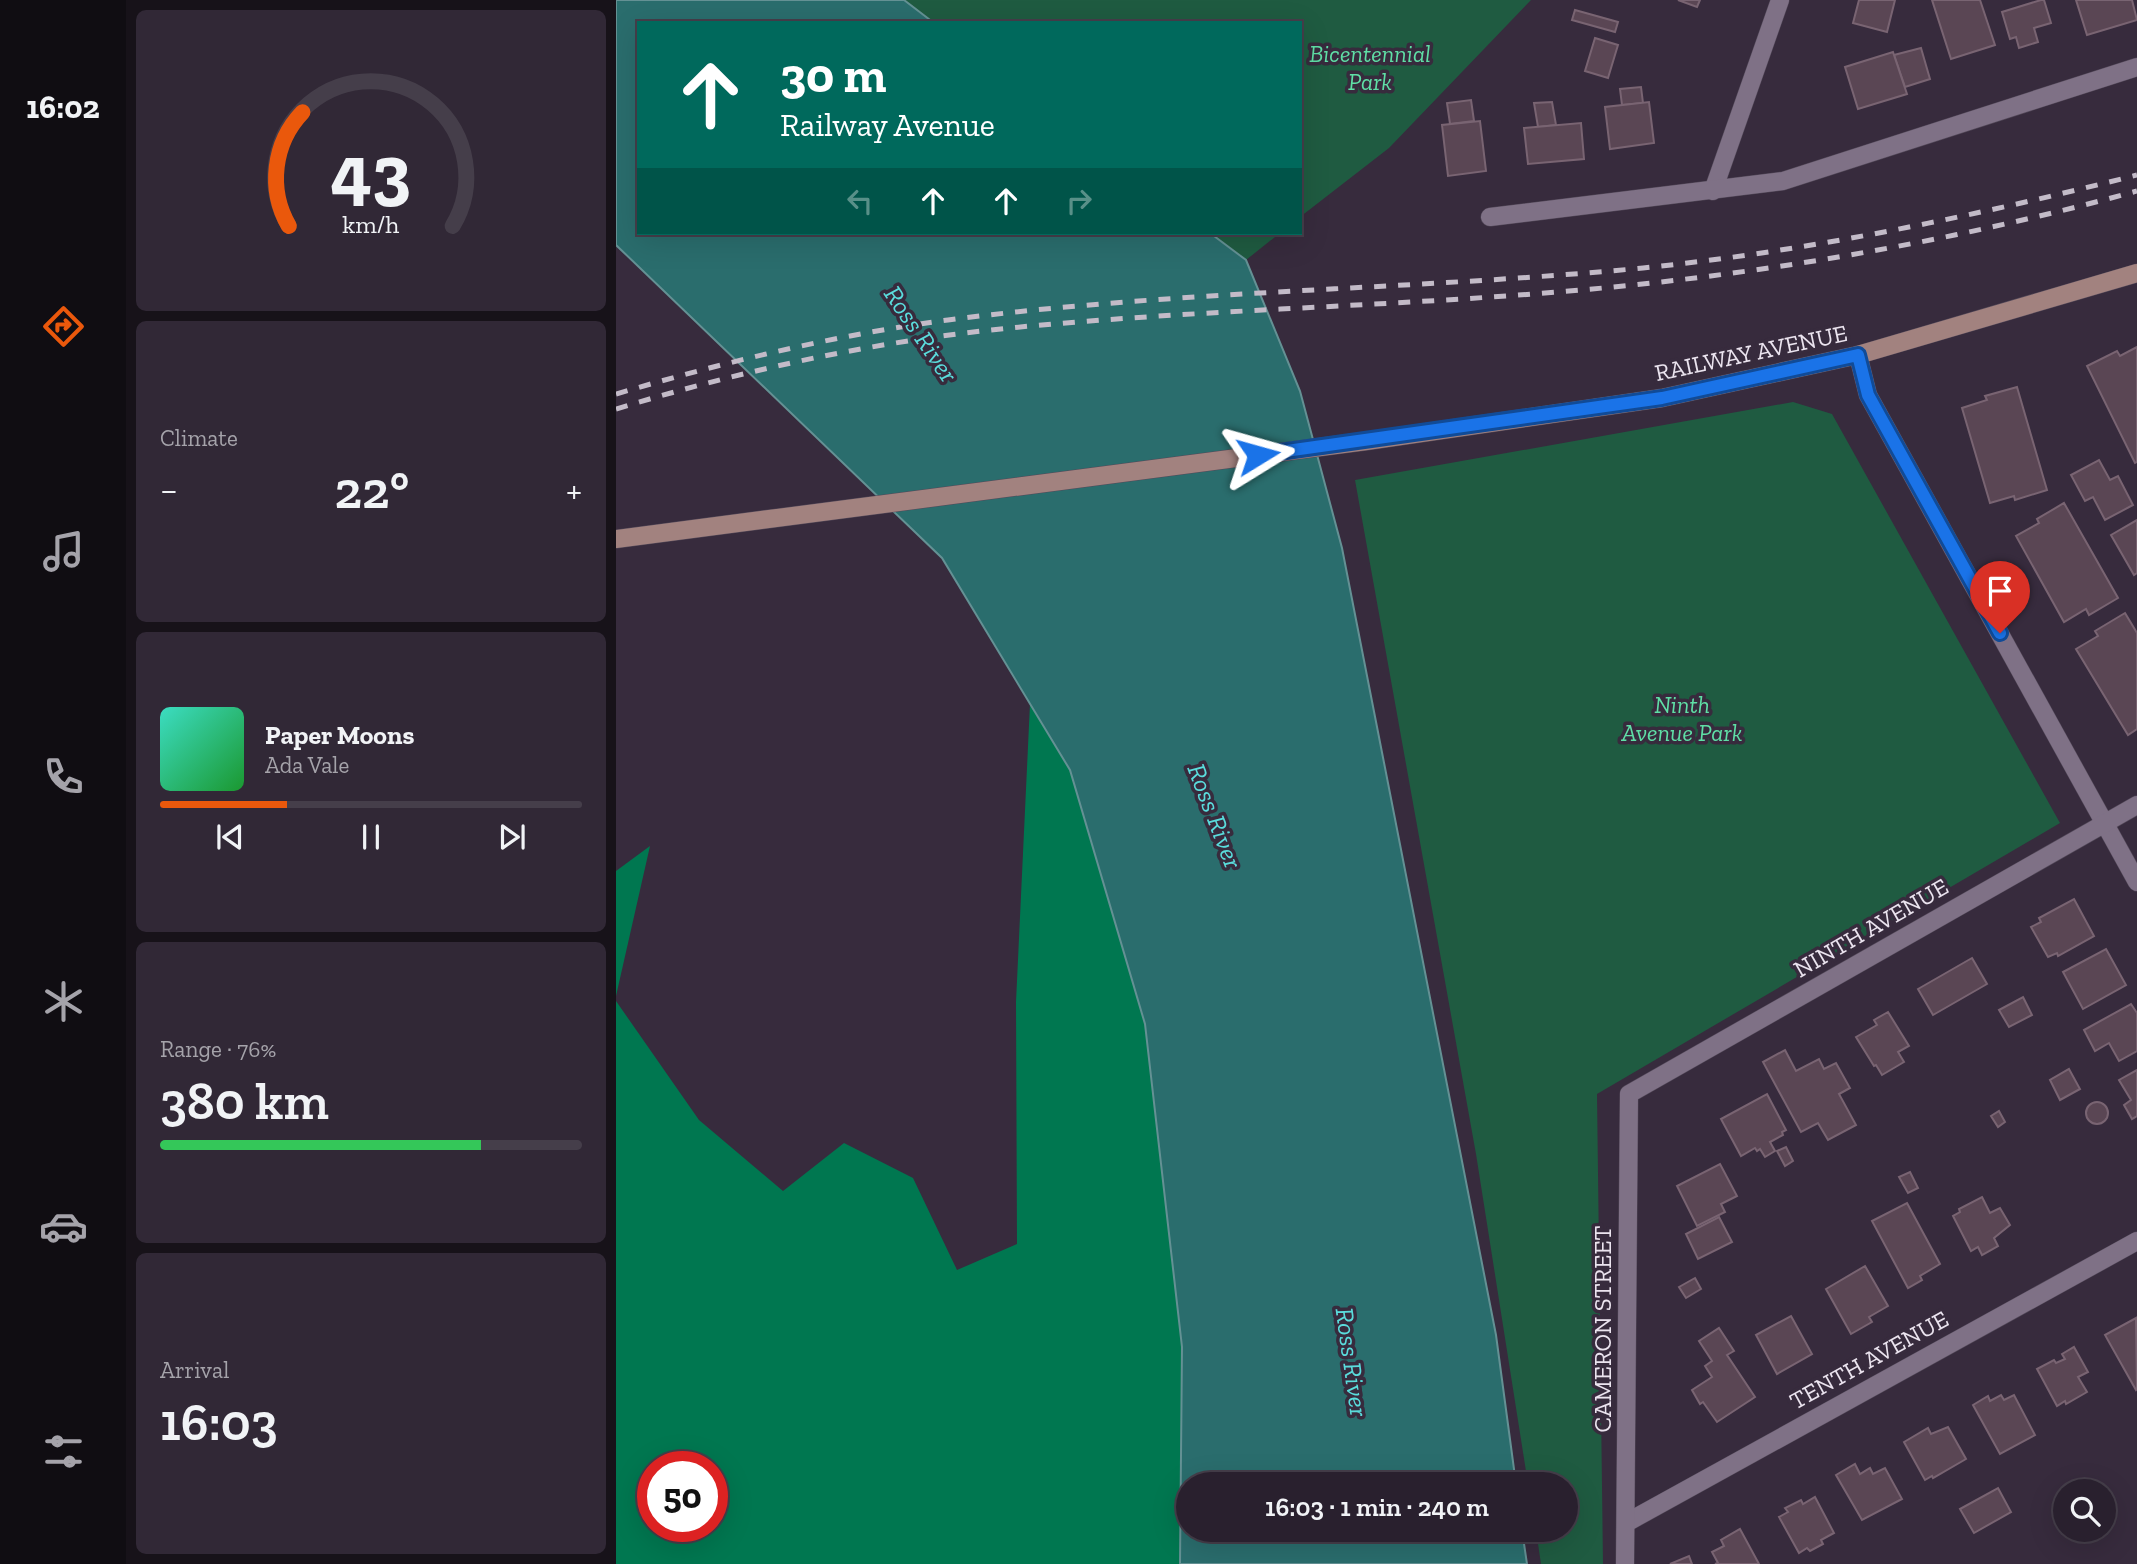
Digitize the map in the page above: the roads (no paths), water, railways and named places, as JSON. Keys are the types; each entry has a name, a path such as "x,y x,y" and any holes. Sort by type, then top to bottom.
{"main road":[{"name":"RAILWAY AVENUE","path":"623,538 1367,441 1662,398 1858,355 2137,273"}],"street":[{"path":"1713,191 1780,0"},
{"path":"1490,217 1783,181 2137,67"},
{"path":"1858,355 1868,395 2137,882"},
{"name":"NINTH AVENUE","path":"1629,1094 2137,806"},
{"name":"CAMERON STREET","path":"1625,1564 1629,1094"},
{"name":"TENTH AVENUE","path":"1626,1523 2137,1241"}],"water":[{"name":"Ross River","path":"616,0 904,0 931,21 637,21 637,235 1213,235 1246,260 1300,391 1342,548 1496,1335 1514,1472 1181,1472 1182,1347 1145,1024 1070,770 942,558 616,245"},
{"path":"1180,1542 1524,1542 1527,1564 1180,1564"}],"railway":[{"path":"616,394 780,351 906,326 1121,302 1556,275 1705,261 1892,230 2137,175"},
{"path":"616,409 762,370 910,341 1078,322 1490,297 1704,277 1922,242 2137,191"}],"park label":[{"name":"Bicentennial Park","path":"1370,68"},
{"name":"Ninth Avenue Park","path":"1682,719"}]}
